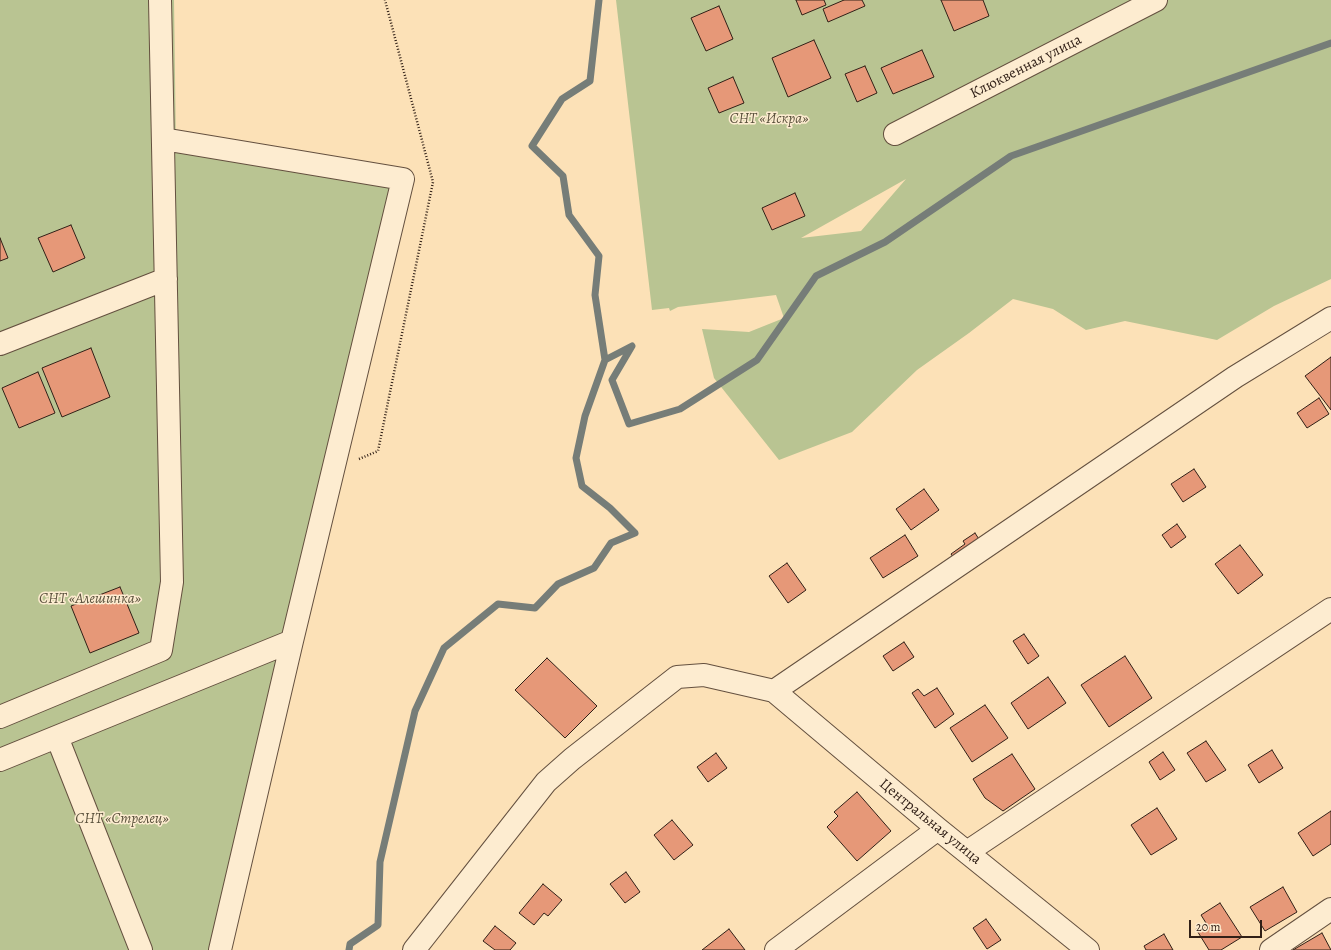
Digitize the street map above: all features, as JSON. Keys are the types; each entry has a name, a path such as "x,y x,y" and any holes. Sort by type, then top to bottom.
{"street":[{"path":"0,717 161,650 172,582 160,0"},
{"name":"Клюквенная улица","path":"895,134 1156,0"},
{"path":"163,139 403,179 292,641 220,950"},
{"path":"0,344 166,279"},
{"path":"414,950 546,782 572,759 677,677 704,674 774,691 1229,382 1331,318"},
{"path":"967,852 1331,609"},
{"path":"0,760 292,641"},
{"name":"Центральная улица","path":"774,691 938,830 1088,950"},
{"path":"57,737 141,950"},
{"path":"776,950 938,830"},
{"path":"1271,950 1331,909"}],"green space":[{"path":"0,0 174,0 176,151 391,184 219,950 0,950"},
{"name":"СНТ «Искра»","path":"616,0 1331,0 1331,279 1274,306 1217,340 1125,321 1086,330 1053,309 1013,299 917,370 852,432 779,460 714,378 702,329 749,332 784,318 776,295 678,307 670,311 669,308 652,310","holes":["906,179 861,231 801,238"]}],"building":[{"path":"796,0 824,0 826,5 802,15"},
{"path":"844,0 862,0 865,6 828,22 823,9"},
{"path":"941,0 983,0 989,16 954,31"},
{"path":"719,6 733,39 706,51 691,18"},
{"path":"814,40 831,78 788,97 772,58"},
{"path":"922,50 934,77 893,94 881,68"},
{"path":"865,66 877,93 857,102 845,74"},
{"path":"733,77 744,103 719,113 708,88"},
{"path":"795,193 805,216 772,230 762,208"},
{"path":"71,225 85,258 53,272 38,238"},
{"path":"0,238 8,258 0,261"},
{"path":"91,348 110,397 62,417 42,368"},
{"path":"1331,357 1331,410 1305,376"},
{"path":"38,372 55,413 19,428 2,388"},
{"path":"1319,398 1329,414 1307,428 1297,413"},
{"path":"1194,469 1206,487 1183,502 1171,484"},
{"path":"924,489 939,510 911,530 896,509"},
{"path":"1177,524 1186,537 1171,548 1162,535"},
{"path":"975,533 984,547 958,564 951,554 965,544 963,541"},
{"path":"905,535 918,556 883,578 870,558"},
{"path":"1240,545 1263,575 1238,594 1215,564"},
{"path":"787,563 806,590 788,603 769,576"},
{"path":"120,587 139,633 90,653 71,606"},
{"path":"1024,634 1039,656 1028,664 1013,641"},
{"path":"904,642 914,657 893,671 883,656"},
{"path":"1125,656 1152,698 1109,727 1081,685"},
{"path":"547,658 597,706 565,738 515,690"},
{"path":"1048,677 1066,703 1028,729 1011,703"},
{"path":"937,688 954,714 935,728 912,693 918,689 924,696"},
{"path":"985,705 1008,738 972,762 950,728"},
{"path":"1206,741 1226,770 1206,782 1187,753"},
{"path":"1272,750 1283,768 1259,783 1248,765"},
{"path":"1163,752 1175,770 1160,780 1149,762"},
{"path":"716,753 727,768 708,782 697,767"},
{"path":"1012,754 1035,789 1003,811 985,798 973,779"},
{"path":"857,792 891,831 857,861 827,827 838,816 834,812"},
{"path":"1157,808 1177,839 1151,855 1131,825"},
{"path":"1331,811 1331,844 1313,856 1298,833"},
{"path":"672,820 693,845 674,860 654,835"},
{"path":"626,872 640,892 625,903 610,884"},
{"path":"543,884 562,900 548,916 544,913 534,925 519,913"},
{"path":"1283,887 1297,912 1265,931 1250,907"},
{"path":"1220,903 1242,937 1221,950 1209,950 1196,929 1206,923 1201,915"},
{"path":"986,919 1001,940 987,949 973,928"},
{"path":"495,926 516,943 510,950 495,950 483,941"},
{"path":"729,929 745,950 702,950"},
{"path":"1322,933 1331,950 1293,950"},
{"path":"1164,934 1173,950 1146,950 1144,946"}],"waterway":[{"path":"349,950 350,944 378,925 380,862 415,711 444,648 498,604 535,608 558,584 594,568 611,543 635,533 610,508 582,486 576,458 585,416 605,360 595,295 599,256 569,215 563,176 532,146 562,99 590,81 599,0"},
{"path":"605,360 632,346 612,380 629,424 680,409 757,360 816,276 885,242 1011,156 1331,43"}],"park label":[{"name":"СНТ «Алешинка»","path":"90,599"},
{"name":"СНТ «Стрелец»","path":"122,819"}]}
